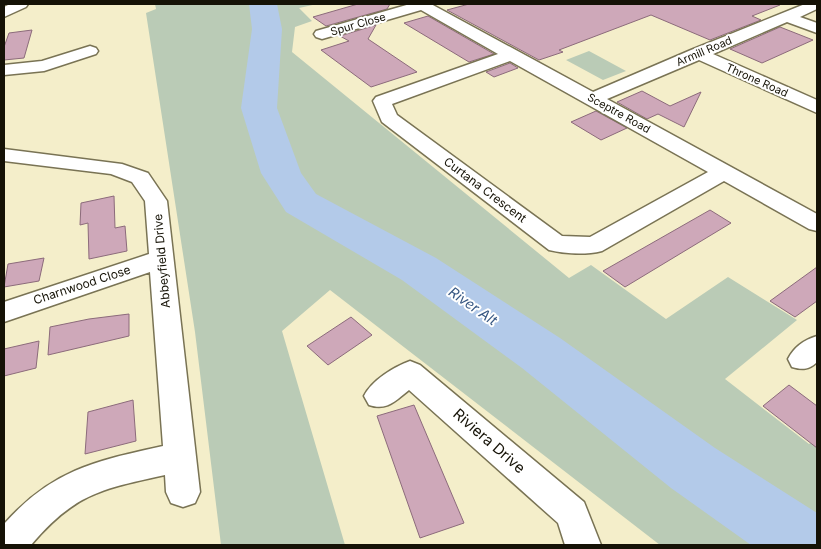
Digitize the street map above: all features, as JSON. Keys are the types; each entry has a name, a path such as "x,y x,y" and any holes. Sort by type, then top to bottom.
{"street":[{"path":"4,13 21,4"},
{"name":"Spur Close","path":"322,34 421,4"},
{"name":"Sceptre Road","path":"421,4 817,224"},
{"name":"Armill Road","path":"592,99 817,4"},
{"path":"787,17 817,28"},
{"path":"4,70 68,66 90,51"},
{"name":"Curtana Crescent","path":"513,54 382,101 389,118 557,244 594,245 725,172"},
{"name":"Throne Road","path":"697,54 817,107"},
{"name":"Abbeyfield Drive","path":"4,155 116,168 140,178 156,201 183,492"},
{"name":"Charnwood Close","path":"4,312 162,259"},
{"name":"Riviera Drive","path":"379,396 410,373 572,513 583,545"},
{"path":"9,545 28,522 67,491 88,480 179,457"}],"green space":[{"path":"155,4 317,4 299,8 312,21 295,27 292,52 569,278 591,265 666,319 728,277 797,320 725,379 809,444 817,438 817,545 660,545 330,290 282,331 345,545 221,545 195,332 146,13 156,9"},
{"path":"589,51 626,71 603,80 566,60"}],"building":[{"path":"358,4 390,4 387,9 326,26 313,17"},
{"path":"469,4 780,5 752,16 761,20 710,40 651,15 559,50 563,52 539,60 447,10"},
{"path":"428,16 494,54 469,62 404,23"},
{"path":"376,25 368,39 417,72 371,87 321,50 349,41 340,36"},
{"path":"780,27 813,40 762,63 730,49"},
{"path":"32,30 24,58 4,60 4,47 9,33"},
{"path":"510,63 518,68 494,77 486,72"},
{"path":"642,91 670,106 701,92 684,127 658,114 647,119 617,102"},
{"path":"596,111 627,128 601,140 571,122"},
{"path":"114,196 115,228 125,226 127,251 89,259 88,223 80,225 81,203"},
{"path":"710,210 731,223 625,287 603,271"},
{"path":"44,258 39,281 4,287 8,264"},
{"path":"817,267 817,301 795,317 770,301"},
{"path":"129,314 129,336 48,355 50,327 89,319"},
{"path":"351,317 372,335 328,365 307,346"},
{"path":"39,341 36,368 4,376 4,349"},
{"path":"789,385 817,406 817,448 763,406"},
{"path":"133,400 136,441 85,454 88,412"},
{"path":"414,405 464,523 420,538 377,416"}],"waterway":[{"name":"River Alt","path":"263,4 267,29 259,108 281,173 301,203 419,269 541,353 693,468 807,545"}]}
